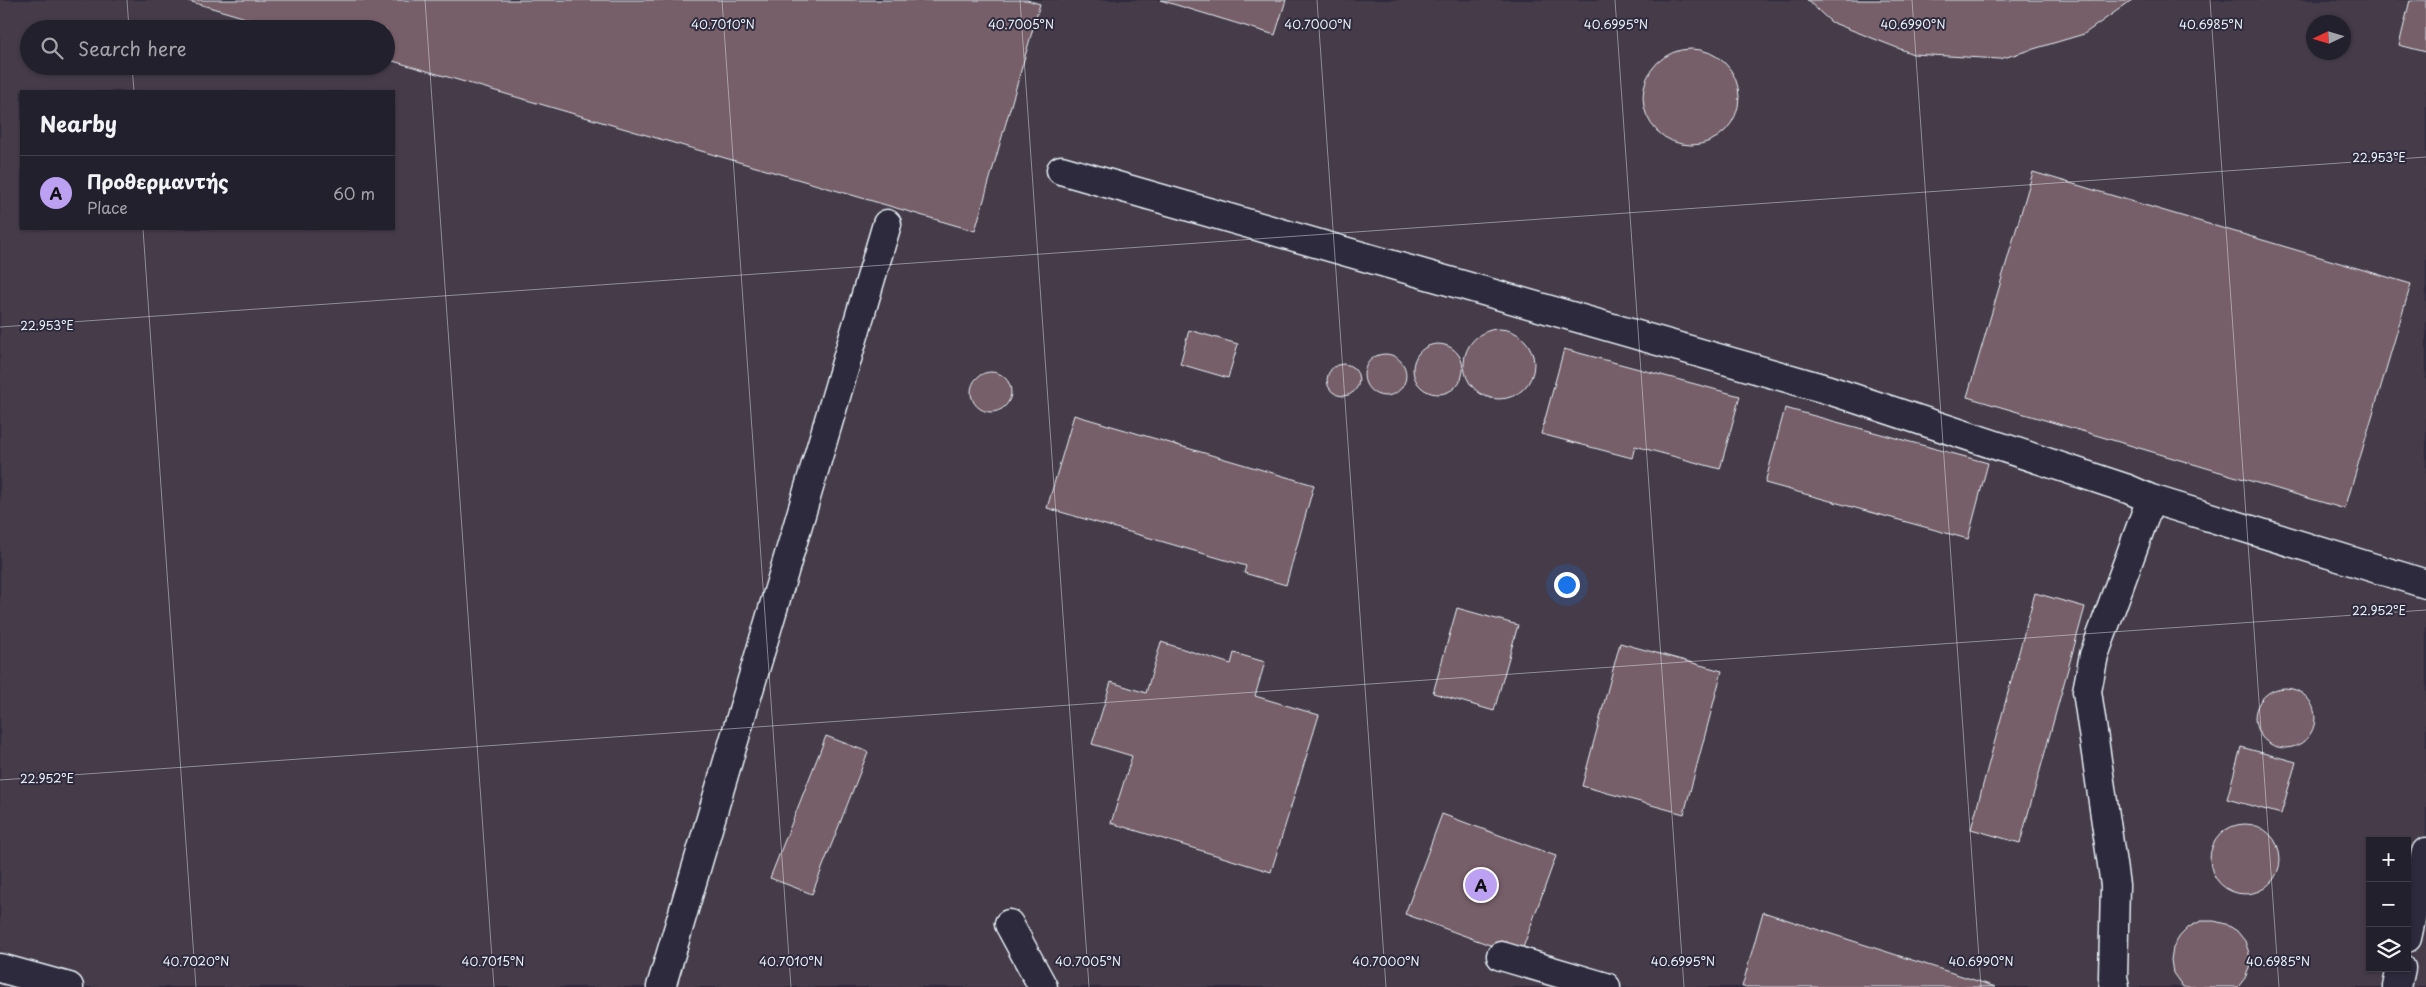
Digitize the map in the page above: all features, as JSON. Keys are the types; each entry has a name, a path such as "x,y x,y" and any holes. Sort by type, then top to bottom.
{"street":[{"path":"1061,170 1829,390 2128,489 2152,499 2426,584"},
{"path":"660,987 887,224"},
{"path":"2115,987 2113,977 2115,885 2087,691 2094,655 2152,499"},
{"path":"2409,927 2426,852"},
{"path":"1009,924 1043,987"},
{"path":"1501,956 1606,987"},
{"path":"0,968 69,987"},
{"path":"2397,987 2400,972"}],"shaded area":[{"path":"0,0 2426,0 2426,987 0,987"}],"building":[{"path":"185,0 1027,0 1040,4 975,231 395,62 395,20 253,20"},
{"path":"1160,0 1286,0 1275,35"},
{"path":"1807,0 2132,0 2084,34 2000,59 1913,54 1831,22"},
{"path":"2410,0 2426,0 2426,52 2399,45"},
{"path":"1691,49 1709,53 1725,63 1735,79 1739,97 1735,115 1725,131 1709,141 1691,145 1673,141 1657,131 1647,115 1643,97 1647,79 1657,63 1673,53"},
{"path":"2033,172 2411,284 2345,509 1967,397"},
{"path":"1499,329 1512,332 1524,339 1531,351 1534,364 1531,377 1524,389 1512,396 1499,399 1486,396 1474,389 1467,377 1464,364 1467,351 1474,339 1486,332"},
{"path":"1189,330 1238,344 1228,378 1180,364"},
{"path":"1438,344 1448,346 1456,351 1461,359 1463,369 1461,379 1456,387 1448,392 1438,394 1428,392 1420,387 1415,379 1413,369 1415,359 1420,351 1428,346"},
{"path":"1564,349 1740,396 1720,469 1635,446 1632,458 1541,434"},
{"path":"1389,354 1397,357 1403,363 1406,375 1403,387 1397,393 1381,396 1373,393 1367,387 1364,371 1367,363 1373,357"},
{"path":"1343,364 1349,365 1354,369 1358,374 1358,386 1354,391 1349,395 1343,396 1337,395 1332,391 1328,386 1327,380 1328,374 1332,369 1337,365"},
{"path":"987,372 995,372 1002,375 1008,381 1011,392 1008,403 1002,409 995,412 987,412 980,409 974,403 971,396 971,388 974,381 980,375"},
{"path":"1785,408 1988,463 1968,539 1765,483"},
{"path":"1074,415 1314,485 1286,585 1244,573 1246,566 1047,508"},
{"path":"2035,593 2085,607 2020,843 1971,829"},
{"path":"1457,608 1518,625 1494,711 1433,693"},
{"path":"1161,642 1231,664 1234,653 1265,662 1255,696 1319,715 1271,872 1111,823 1132,756 1092,744 1111,682 1146,693"},
{"path":"1620,643 1722,671 1684,814 1582,786"},
{"path":"2285,688 2302,693 2310,701 2315,718 2310,735 2302,743 2285,748 2268,743 2260,735 2255,718 2260,701 2268,693"},
{"path":"826,736 868,752 812,894 770,878"},
{"path":"2241,747 2296,762 2281,814 2227,799"},
{"path":"1442,814 1556,856 1520,956 1405,914"},
{"path":"2245,824 2258,827 2270,834 2277,846 2280,859 2277,872 2270,884 2258,891 2245,894 2232,891 2220,884 2213,872 2210,859 2213,846 2220,834 2232,827"},
{"path":"1763,912 1996,987 1742,987"},
{"path":"2201,921 2214,921 2226,924 2237,931 2245,941 2249,953 2250,966 2245,978 2238,987 2183,987 2173,973 2171,960 2173,947 2189,927"}],"place":[{"name":"Προθερμαντής","path":"1481,885"}]}
